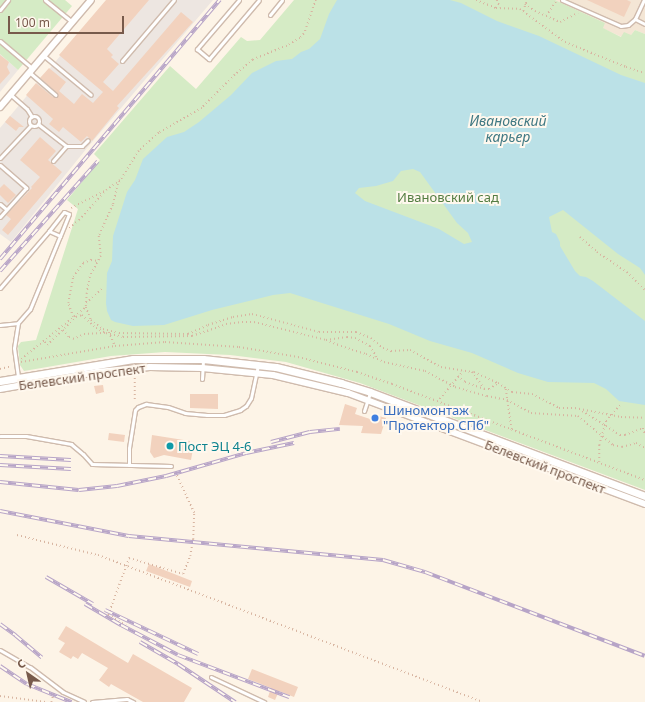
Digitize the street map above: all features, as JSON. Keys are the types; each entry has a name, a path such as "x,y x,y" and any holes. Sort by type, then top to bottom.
{"street":[{"path":"0,107 91,0"},
{"name":"Белевский проспект","path":"0,381 133,359 203,359 258,364 304,373 370,392 645,496"},
{"name":"Белевский проспект","path":"0,389 97,372 134,368 202,368 256,372 300,380 367,400 645,504"}],"lane":[{"path":"0,10 8,0"},
{"path":"45,0 72,22"},
{"path":"122,61 174,0"},
{"path":"239,0 197,49 209,58 259,0"},
{"path":"270,15 282,0"},
{"path":"562,0 621,26 628,25 635,19 644,0"},
{"path":"635,19 645,24"},
{"path":"0,41 55,95"},
{"path":"44,55 91,95"},
{"path":"10,95 27,109 32,117 37,117 38,124 66,146 82,146 88,140"},
{"path":"31,125 29,122 32,117"},
{"path":"0,158 31,125 35,126 38,124"},
{"path":"53,161 66,146"},
{"path":"0,165 26,188 0,217"},
{"path":"0,204 6,209"},
{"path":"0,288 64,212 69,214 30,309 18,323 14,348 18,378"},
{"path":"49,231 60,236"},
{"path":"0,325 18,323"},
{"path":"202,379 203,359"},
{"path":"129,465 129,448 135,410 146,404 168,407 185,413 207,415 224,415 240,410 246,406 251,398 258,364"},
{"path":"364,411 370,392"},
{"path":"0,436 26,436 71,444 92,464 170,466"},
{"path":"0,650 30,667 57,687 84,702"},
{"path":"210,677 264,702"},
{"path":"92,702 127,699 133,702"}],"path":[{"path":"110,332 96,325 91,320 86,303 88,285 101,252 99,236 113,205 120,180 139,151 159,133 202,108 235,75 253,60 288,46 300,38 304,34 316,0"},
{"path":"476,0 501,8 517,8 531,16 565,42 626,68 645,73"},
{"path":"497,0 501,8"},
{"path":"523,11 527,0"},
{"path":"546,16 557,0"},
{"path":"526,4 535,11 560,22 572,17 582,9"},
{"path":"531,16 535,11"},
{"path":"64,212 106,190 120,180"},
{"path":"60,236 79,220 106,190"},
{"path":"580,236 597,252 627,272 645,290"},
{"path":"73,317 68,303 73,277 84,263 92,260 98,262"},
{"path":"86,303 104,287"},
{"path":"0,369 10,367 24,358 86,307"},
{"path":"62,328 69,337 73,339 84,334 110,332 129,334 188,334 226,319 252,314 319,332 356,332 371,338 384,348 391,351 410,350 440,367 472,372 498,383 506,390 532,394 559,408 575,408 610,415 645,418"},
{"path":"44,342 47,345 76,317 82,315 94,327 106,333 123,337 192,336 226,324 242,322 262,324 326,340 384,362 425,371 450,386 507,400 531,413 578,416 616,446 622,447 636,443 645,448"},
{"path":"110,332 114,346"},
{"path":"326,340 347,337 354,338 370,346 379,360"},
{"path":"134,368 135,410"},
{"path":"437,402 463,370"},
{"path":"472,372 484,388"},
{"path":"458,376 465,382 484,388 489,388 498,383"},
{"path":"506,390 512,430"},
{"path":"599,462 604,425 610,415 621,404"},
{"path":"575,408 623,435 643,428 645,434"},
{"path":"126,626 108,615 129,558 183,574 185,572 192,547 194,513 177,473 170,466"},
{"path":"17,535 84,550 482,702"},
{"path":"51,702 57,687"},
{"path":"0,696 46,702"},
{"path":"15,702 16,698"}],"shaded area":[{"path":"107,0 213,0 87,148 11,242 0,234 0,128"},
{"path":"555,0 645,0 645,34 635,30 631,35 622,37 602,28 605,23"},
{"path":"0,54 18,70 0,92"}],"green space":[{"path":"0,0 65,0 72,6 18,70 0,54"},
{"name":"Ивановский карьер","path":"294,0 555,0 605,23 603,28 621,37 624,32 631,35 635,30 645,34 645,490 360,383 286,362 230,355 165,352 111,356 24,371 20,365 18,346 21,342 36,340 78,209 67,200 100,160 94,154 170,66 196,89 241,37 247,41 260,40"}],"water":[{"name":"Ивановский карьер","path":"337,0 450,0 461,3 497,21 539,36 621,75 645,83 645,275 640,268 618,254 563,210 549,217 552,232 556,234 560,242 560,246 575,271 580,276 586,277 593,281 645,321 645,405 619,401 606,389 594,383 548,382 518,373 472,353 430,341 389,324 290,293 273,295 212,310 164,325 133,326 111,320 107,311 106,303 107,273 112,261 113,236 127,192 135,180 143,159 167,137 184,132 199,122 231,95 252,73 276,61 292,59 301,52 309,49 320,39 329,14","holes":["413,169 420,172 457,223 468,233 472,242 464,244 439,229 365,201 355,193 359,188 376,186 393,181 401,171"]}],"building":[{"path":"106,0 149,0 107,49 113,55 111,57 119,64 103,82 113,91 181,12 193,22 117,106 119,108 92,141 87,136 81,142 63,127 59,132 49,124 53,119 26,95 36,83 53,97 57,97 57,93 40,78 49,68 66,82 59,91 74,104 82,94 93,103 103,92 59,55"},
{"path":"587,0 627,0 631,2 624,17"},
{"path":"0,55 9,62 7,67 10,73 0,84"},
{"path":"10,116 24,127 19,127 16,131 5,122"},
{"path":"40,137 56,151 48,160 62,172 8,235 2,230 11,219 6,215 32,188 31,187 40,177 20,160"},
{"path":"4,184 16,195 8,203 0,195 0,188"},
{"path":"103,385 104,392 96,394 94,386"},
{"path":"190,394 218,394 218,409 190,408"},
{"path":"345,404 357,408 355,414 373,420 375,415 386,418 381,434 361,433 363,426 339,425"},
{"path":"109,433 125,435 124,442 108,440"},
{"name":"Пост ЭЦ 4-6","path":"152,435 190,441 189,448 193,449 191,460 164,455 154,458 150,452"},
{"path":"149,564 192,581 190,587 146,571"},
{"path":"66,626 128,663 133,654 192,688 184,702 143,702 111,684 109,687 99,680 108,668 82,653 78,659 73,656 71,659 59,652 65,643 58,639"},
{"path":"252,669 298,687 294,697 279,691 275,700 268,697 271,688 248,679"}],"railway":[{"path":"0,259 220,0"},
{"path":"0,271 98,161"},
{"path":"271,442 310,432 340,429"},
{"path":"0,482 79,490 117,486 166,476 246,453 294,443"},
{"path":"0,456 71,460"},
{"path":"0,465 71,469"},
{"path":"0,511 129,536 383,560 425,572 645,656"},
{"path":"46,577 93,604"},
{"path":"85,604 178,655 289,697"},
{"path":"105,610 198,654"},
{"path":"0,624 42,658"},
{"path":"140,642 178,664 235,702"},
{"path":"0,666 27,684 71,702"}],"place":[{"name":"Шиномонтаж \"Протектор СПб\"","path":"375,418"},
{"name":"Пост ЭЦ 4-6","path":"170,446"}],"park label":[{"name":"Ивановский сад","path":"448,197"}]}
